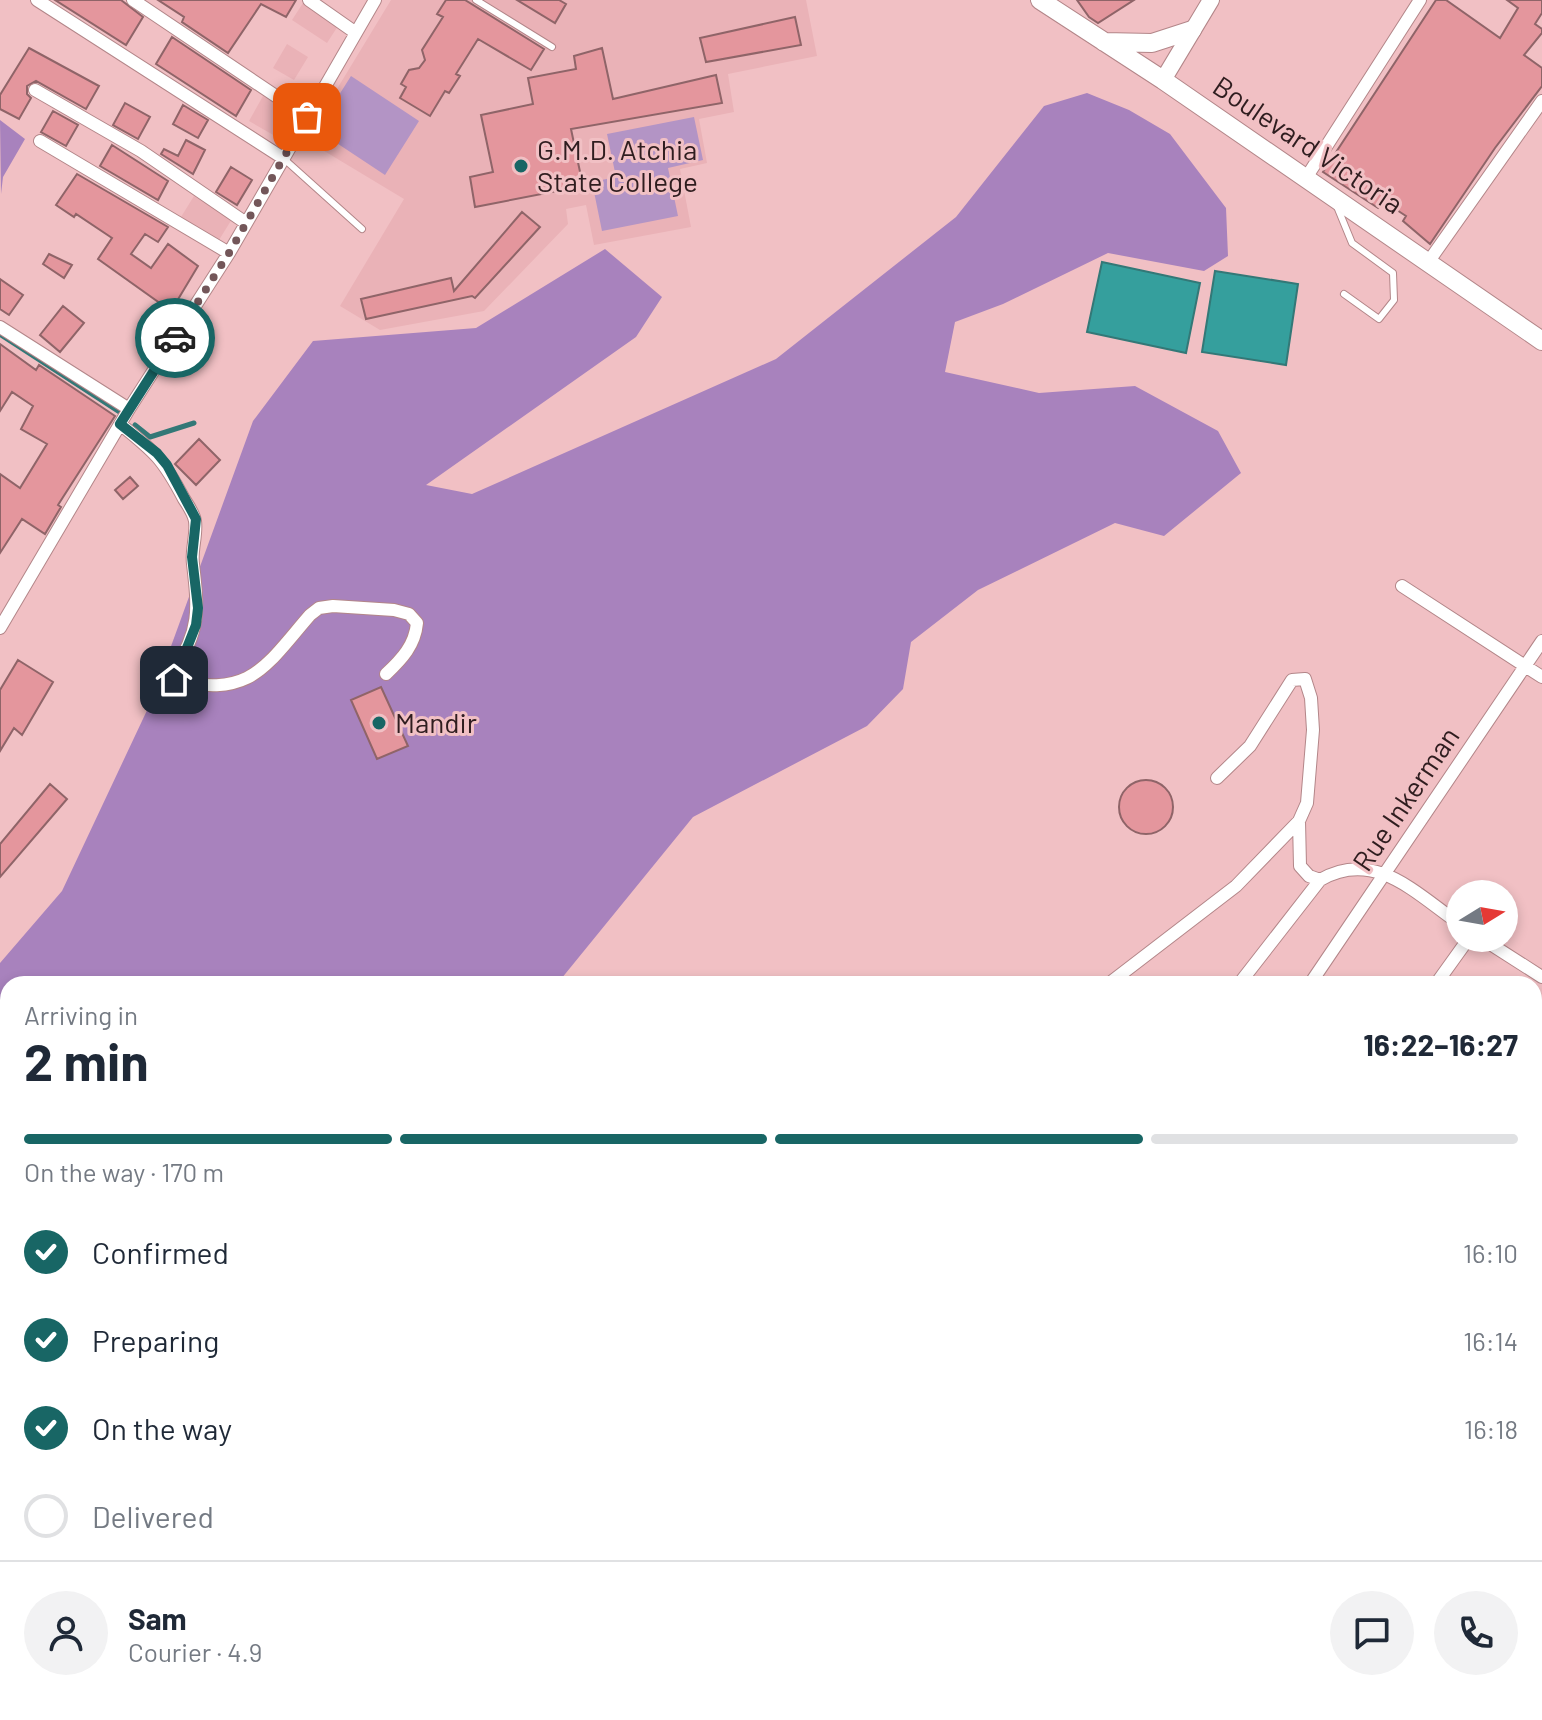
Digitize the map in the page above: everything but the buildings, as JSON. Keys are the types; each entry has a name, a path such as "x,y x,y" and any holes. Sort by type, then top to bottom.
{"main road":[{"name":"Boulevard Victoria","path":"1040,0 1331,194 1542,341"},
{"path":"1104,42 1152,43 1192,30"}],"street":[{"path":"37,0 283,158"},
{"path":"133,0 307,117"},
{"path":"309,0 356,33"},
{"path":"0,628 129,409 229,253 375,0"},
{"path":"1163,80 1211,0"},
{"path":"1306,178 1420,0"},
{"path":"35,90 141,151 246,223"},
{"path":"1429,261 1542,101"},
{"path":"40,141 229,253"},
{"path":"0,327 129,409"},
{"path":"120,424 157,453 167,465 196,519 192,557 198,608 196,625 183,658 173,670 174,680 203,687 243,682 265,667 310,615 319,608 333,606 394,610 409,614 417,623 416,635 404,656 386,674"},
{"path":"1402,586 1542,677"},
{"name":"Rue Inkerman","path":"1315,976 1542,641"},
{"path":"1119,976 1236,886 1299,821 1307,803 1313,730 1311,698 1305,679 1292,680 1250,746 1217,778"},
{"path":"1299,821 1300,866 1309,876 1320,880"},
{"path":"1245,976 1320,880 1335,872 1366,868 1385,872 1446,914"},
{"path":"1442,976 1459,952"},
{"path":"1503,952 1540,976"}],"lane":[{"path":"476,0 552,47"},
{"path":"283,158 362,229"},
{"path":"1331,194 1352,243 1393,273 1394,300 1379,319 1344,294"}],"shaded area":[{"name":"G.M.D. Atchia State College","path":"391,0 806,0 817,56 728,74 734,112 699,119 707,163 680,169 691,227 594,245 586,205 566,209 568,224 484,311 380,330 340,306 404,199 306,140"},
{"path":"303,3 338,26 327,43 292,20"},
{"path":"287,44 308,57 294,80 273,68"},
{"path":"351,76 419,121 385,175 317,130"},
{"path":"1087,93 1129,110 1170,134 1226,208 1228,256 1204,271 1108,253 1003,304 955,322 945,372 1039,393 1135,386 1218,431 1241,473 1164,536 1115,523 978,590 911,642 903,689 867,726 693,817 564,976 0,976 0,963 62,891 150,704 253,421 313,341 476,328 605,249 662,297 636,337 426,485 472,494 776,359 956,217 1044,106"},
{"path":"263,96 289,112 275,136 249,121"},
{"path":"694,117 703,160 668,168 678,216 602,231 592,182 616,177 607,134"},
{"path":"0,120 25,139 3,177 1,194"},
{"path":"194,196 232,219 219,240 181,217"}],"water":[{"path":"1102,262 1200,283 1186,353 1087,332"},
{"path":"1215,271 1298,284 1286,365 1202,352"}],"waterway":[{"path":"1,335 121,413"},
{"path":"135,425 150,437 194,423"}],"way so far":[{"path":"175,338 229,253 307,117"}],"place":[{"name":"G.M.D. Atchia State College","path":"521,166"},
{"name":"Mandir","path":"379,723"}],"route":[{"path":"174,680 173,670 183,658 196,625 198,608 192,557 196,519 167,465 157,453 120,424 175,338"}]}
